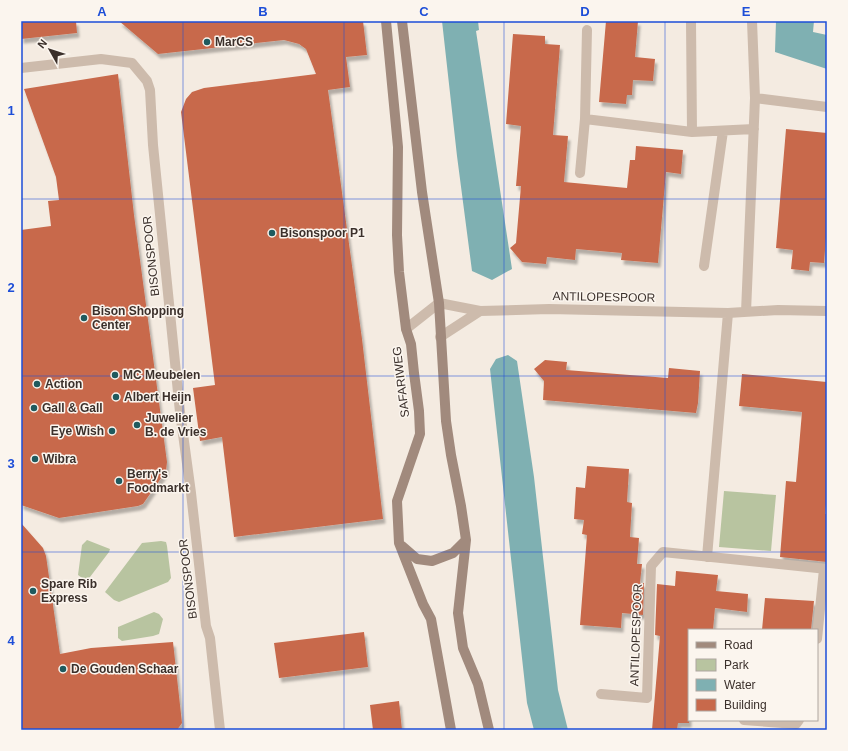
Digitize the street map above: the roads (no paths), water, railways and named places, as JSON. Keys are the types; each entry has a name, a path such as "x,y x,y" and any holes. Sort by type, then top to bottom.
{"street":[{"name":"SAFARIWEG","path":"386,21 398,147 397,235 399,272 419,411 420,434 397,501 399,543 423,604 431,618 451,730"},
{"path":"402,21 422,192 439,303 446,421 466,540 458,613 463,648 478,684 489,730"},
{"path":"691,21 692,132"},
{"path":"746,312 755,98 752,21"},
{"path":"580,173 585,119 587,30"},
{"name":"BISONSPOOR","path":"21,68 101,59 132,63 147,81 150,90 153,145 180,412 206,626 210,638 220,730"},
{"path":"755,98 827,107"},
{"path":"585,119 692,132 754,129"},
{"path":"704,266 723,131"},
{"path":"406,329 439,303"},
{"name":"ANTILOPESPOOR","path":"439,303 480,311 549,309 728,313 778,310 827,310"},
{"path":"440,337 480,311"},
{"path":"707,557 728,313"},
{"path":"399,543 417,559 432,561 453,553 466,540"},
{"name":"ANTILOPESPOOR","path":"601,694 647,698 651,566 663,552 826,569 824,601 818,634"},
{"path":"757,721 796,724 798,721"}],"water":[{"path":"442,21 478,21 479,30 476,31 512,269 492,280 472,271"},
{"path":"776,21 814,21 813,32 827,35 827,69 775,52"},
{"path":"508,355 517,361 534,477 558,690 568,730 534,730 527,703 490,369 496,359"}],"place":[{"name":"MarCS","path":"207,42"},
{"name":"Bisonspoor P1","path":"272,233"},
{"name":"Bison Shopping Center","path":"84,318"},
{"name":"MC Meubelen","path":"115,375"},
{"name":"Action","path":"37,384"},
{"name":"Albert Heijn","path":"116,397"},
{"name":"Gall & Gall","path":"34,408"},
{"name":"Juwelier B. de Vries","path":"137,425"},
{"name":"Eye Wish","path":"112,431"},
{"name":"Wibra","path":"35,459"},
{"name":"Berry's Foodmarkt","path":"119,481"},
{"name":"Spare Rib Express","path":"33,591"},
{"name":"De Gouden Schaar","path":"63,669"}]}
